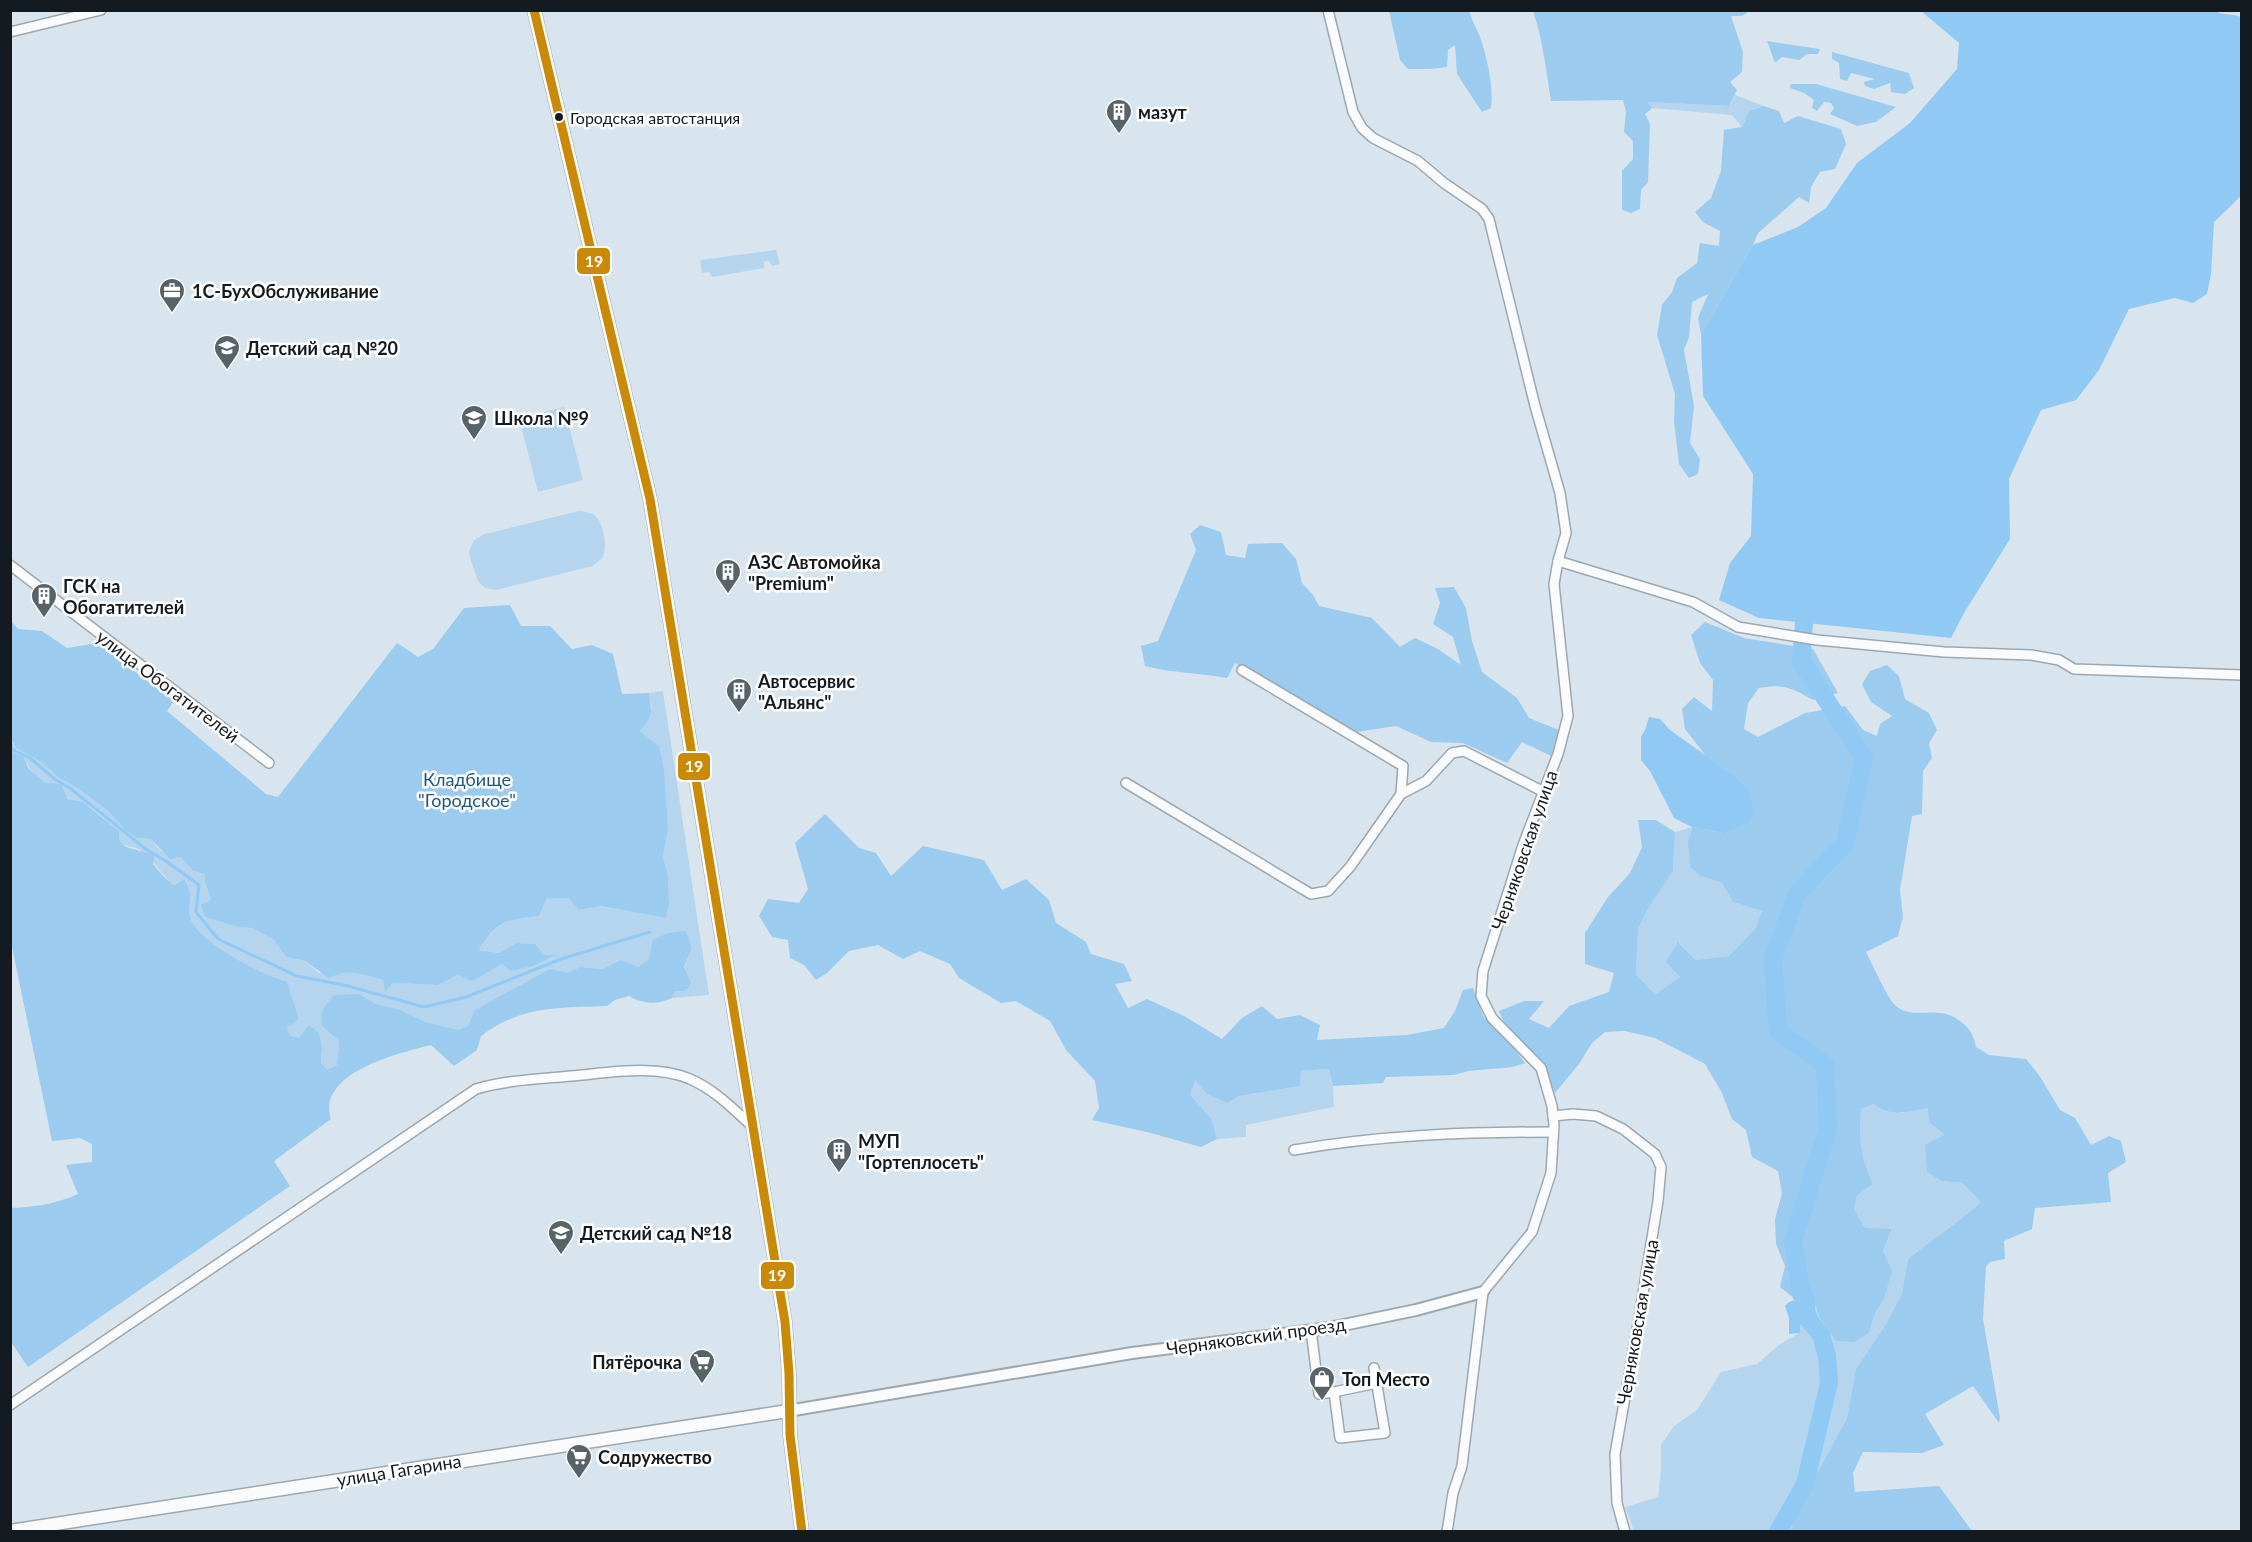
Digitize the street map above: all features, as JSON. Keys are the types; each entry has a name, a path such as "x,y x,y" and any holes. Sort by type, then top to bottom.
{"main road":[{"path":"534,10 650,499 785,1322 789,1374 788,1411 793,1470 802,1532"},
{"name":"улица Гагарина","path":"10,1531 788,1411"}],"street":[{"path":"10,32 101,10"},
{"name":"Черняковская улица","path":"1328,10 1353,112 1362,128 1373,138 1418,162 1482,209 1489,219 1535,406 1560,493 1566,533 1554,584 1568,716 1558,754 1542,791 1483,971 1481,996 1492,1018 1541,1068 1553,1116 1551,1173 1532,1232 1483,1292"},
{"path":"1558,561 1693,602 1738,627 1766,632 1817,640 1944,652 2031,655 2059,660 2074,669 2241,675"},
{"name":"улица Обогатителей","path":"10,565 269,763"},
{"path":"1242,670 1403,766 1401,794"},
{"path":"1126,783 1311,894 1328,891 1350,867 1401,794 1426,781 1452,753 1464,751 1542,791"},
{"path":"10,1405 476,1089 501,1082 623,1072 659,1072 687,1078 712,1090 752,1125"},
{"name":"Черняковская улица","path":"1553,1116 1573,1113 1596,1116 1623,1129 1654,1154 1661,1167 1643,1294 1615,1454 1617,1503 1625,1532"},
{"path":"1294,1150 1349,1140 1491,1132 1553,1132"},
{"path":"1447,1532 1453,1493 1462,1466 1483,1292"},
{"name":"Черняковский проезд","path":"788,1411 1132,1353 1311,1330 1416,1310 1483,1292"},
{"path":"1311,1330 1319,1394 1377,1383"},
{"path":"1334,1392 1340,1438 1385,1433 1374,1368"}],"shaded area":[{"path":"2213,10 2241,17 2242,195 2214,222 2211,274 2207,294 2193,303 2175,298 2129,309 2099,370 2076,400 2041,410 2009,479 2010,539 1951,638 1759,618 1719,600 1730,563 1751,536 1753,474 1703,396 1701,334 1753,245 1798,227 1826,208 1857,163 1910,123 1957,69 1959,43 1921,11"},
{"path":"1735,95 1764,106 1749,111 1742,127 1732,115 1652,108 1648,102 1729,106"},
{"path":"776,250 780,264 772,266 769,261 764,262 764,268 712,277 709,272 702,273 700,260"},
{"path":"564,407 583,480 538,492 519,418"},
{"path":"579,511 595,516 603,531 605,542 603,556 593,566 496,590 485,588 478,581 469,552 474,540 485,534"},
{"path":"663,691 709,995 672,998 692,949 649,959 638,967 621,960 602,969 580,967 569,973 524,984 499,997 468,1026 459,1030 426,1022 398,1009 375,1004 360,994 321,1025 339,1041 337,1065 327,1071 321,1063 322,1048 290,1036 287,1028 299,1019 287,983 234,958 197,929 190,917 190,890 185,879 174,885 145,853 122,843 119,840 119,831 98,813 48,786 31,770 24,757 11,752 10,739 16,748 41,762 59,778 79,789 109,812 125,830 137,838 151,839 161,851 181,857 193,871 205,874 211,900 205,917 237,927 252,928 274,940 286,957 305,961 319,973 357,972 383,980 385,991 393,983 438,985 458,975 489,971 502,964 555,954 545,955 535,944 517,943 499,953 479,950 491,933 503,924 539,916 547,898 568,898 579,910 601,906 666,918 669,905 668,876 663,856 668,829 659,746 640,731 652,708 649,693"},
{"path":"1649,717 1660,719 1670,730 1732,774 1748,791 1753,809 1750,822 1723,833 1692,827 1674,818 1650,771 1641,760 1641,737"},
{"path":"1692,827 1688,841 1701,876 1722,883 1733,902 1762,911 1755,929 1730,956 1696,960 1679,942 1681,977 1655,996 1636,974 1638,929 1647,910 1673,871 1675,832"},
{"path":"1329,1069 1334,1107 1246,1125 1246,1137 1217,1139 1211,1118 1189,1095 1194,1080 1228,1103 1239,1096 1300,1086 1301,1071"},
{"path":"1874,1104 1901,1113 1928,1108 1945,1135 1942,1181 1962,1183 1981,1202 1908,1259 1902,1294 1886,1324 1856,1369 1847,1418 1796,1512 1791,1531 1634,1531 1625,1507 1658,1497 1661,1445 1674,1426 1697,1410 1721,1372 1757,1364 1779,1345 1799,1333 1800,1325 1812,1318 1816,1309 1818,1315 1869,1333 1875,1313 1884,1299 1883,1251 1892,1230 1865,1228 1854,1209 1857,1196 1873,1184 1865,1165 1860,1130 1861,1109"},
{"path":"1801,1275 1814,1295 1815,1309 1813,1316 1800,1325 1800,1333 1789,1334 1789,1318 1785,1306 1789,1302 1805,1297 1796,1279"}],"green space":[{"path":"1389,11 1469,11 1480,37 1487,63 1492,92 1491,108 1482,112 1457,74 1455,45 1448,50 1447,67 1408,69 1400,60"},
{"path":"1533,11 1747,11 1742,16 1731,16 1743,52 1742,72 1730,82 1737,90 1729,106 1648,102 1652,108 1645,114 1650,124 1648,182 1641,190 1640,209 1631,213 1622,210 1622,171 1633,159 1633,141 1624,132 1626,112 1623,100 1551,101 1542,44"},
{"path":"1767,41 1820,49 1818,54 1807,54 1799,60 1782,57 1775,63"},
{"path":"1832,52 1909,73 1914,88 1905,94 1891,92 1890,83 1874,89 1865,86 1864,82 1875,79 1851,73 1847,81 1840,79 1839,63 1832,59"},
{"path":"1791,84 1816,84 1896,107 1876,122 1857,126 1830,114 1834,108 1831,103 1824,102 1817,111 1812,108 1814,100 1790,88"},
{"path":"1764,106 1779,111 1784,123 1798,116 1841,129 1846,144 1835,169 1820,172 1811,187 1809,203 1799,197 1758,233 1701,334 1698,318 1708,294 1692,302 1689,337 1684,350 1694,406 1690,443 1700,459 1698,474 1689,478 1679,464 1674,421 1675,394 1657,335 1662,305 1672,292 1677,278 1697,263 1700,243 1719,246 1720,231 1703,222 1695,212 1711,198 1721,171 1724,130 1742,127 1749,111"},
{"path":"1200,525 1221,532 1226,555 1245,558 1248,544 1282,543 1296,559 1302,583 1319,606 1372,618 1400,647 1415,638 1438,649 1461,665 1453,637 1433,624 1440,603 1435,588 1454,587 1466,608 1472,641 1482,672 1517,698 1529,718 1559,730 1551,756 1522,742 1507,763 1463,743 1431,742 1396,726 1357,732 1235,663 1227,678 1145,666 1141,646 1158,641 1196,550 1190,534"},
{"name":"Кладбище \"Городское\"","path":"510,605 521,626 550,626 572,649 592,645 613,654 622,694 649,693 650,714 640,731 659,746 664,770 668,829 663,856 668,876 669,905 666,918 601,906 579,910 568,898 547,898 539,916 504,923 491,933 479,950 499,953 517,943 535,944 545,955 557,954 533,966 511,971 502,964 472,981 458,975 438,985 393,983 385,992 383,980 369,976 342,973 329,978 305,961 286,957 274,940 252,928 237,927 205,917 201,905 211,900 205,874 193,871 181,857 170,859 151,839 137,838 125,830 109,812 79,789 59,778 41,762 16,748 11,739 11,621 18,629 42,631 67,648 97,643 174,701 167,711 266,794 278,797 397,643 418,657 433,649 464,608"},
{"path":"1705,622 1744,638 1813,649 1838,693 1813,700 1787,688 1775,686 1759,688 1748,703 1744,729 1758,737 1805,713 1845,706 1863,730 1877,736 1880,724 1892,716 1871,702 1862,684 1870,671 1887,665 1899,676 1905,699 1929,713 1937,730 1929,743 1932,758 1923,771 1922,814 1912,816 1900,890 1903,917 1898,936 1866,952 1895,1005 1909,1012 1943,1013 1952,1016 1969,1029 1976,1047 1989,1055 2026,1059 2039,1075 2060,1110 2075,1118 2091,1145 2109,1136 2121,1141 2126,1162 2108,1173 2111,1202 2035,1208 2032,1229 2004,1241 2005,1259 1990,1262 1986,1267 1983,1319 1999,1423 1973,1386 1925,1414 1944,1445 1922,1453 1863,1452 1853,1473 1855,1492 1939,1486 1972,1531 1791,1531 1796,1512 1847,1418 1856,1369 1886,1324 1902,1294 1908,1259 1981,1202 1962,1183 1942,1181 1927,1172 1925,1145 1945,1135 1929,1122 1928,1108 1893,1112 1874,1104 1861,1109 1861,1148 1873,1184 1857,1196 1854,1209 1865,1228 1892,1229 1883,1251 1892,1271 1884,1299 1875,1313 1869,1333 1854,1342 1836,1341 1818,1315 1813,1293 1795,1299 1780,1287 1785,1266 1776,1244 1775,1219 1782,1193 1778,1171 1752,1157 1746,1130 1732,1119 1721,1091 1705,1064 1655,1038 1625,1031 1605,1032 1592,1043 1579,1064 1555,1093 1545,1065 1504,1022 1499,1011 1524,1001 1544,1001 1529,1019 1549,1028 1569,1006 1609,992 1614,973 1585,964 1585,933 1608,897 1630,873 1642,847 1638,820 1656,820 1675,832 1673,871 1647,910 1638,929 1636,974 1655,995 1680,977 1666,962 1678,942 1696,960 1729,956 1755,929 1762,911 1733,902 1722,883 1701,876 1690,867 1688,841 1692,827 1723,833 1732,774 1706,756 1685,729 1682,709 1694,697 1712,711 1713,680 1700,663 1691,635"},
{"path":"11,752 24,757 28,768 45,783 61,784 68,799 83,802 119,831 119,840 126,847 154,855 153,864 174,885 185,879 190,890 190,916 197,929 207,939 234,957 287,982 299,1019 287,1028 290,1036 299,1038 309,1025 319,1033 322,1048 321,1063 327,1070 337,1065 339,1041 321,1025 322,1010 334,995 360,994 375,1004 398,1009 426,1022 459,1030 468,1026 475,1010 550,969 568,973 580,967 602,969 621,960 638,967 649,959 653,940 668,933 686,931 692,949 684,967 691,983 686,991 675,991 672,998 656,1003 629,996 615,1000 607,1006 557,1008 526,1013 496,1026 481,1036 477,1050 454,1066 431,1045 400,1053 363,1068 348,1077 336,1089 330,1103 331,1119 274,1161 290,1186 28,1367 11,1342 11,1208 45,1204 78,1194 66,1165 92,1162 92,1144 80,1138 52,1141 11,942"},
{"path":"825,814 859,848 876,853 891,876 923,846 984,860 1002,890 1026,879 1049,900 1056,923 1086,942 1091,954 1124,964 1132,981 1115,984 1128,1008 1147,999 1184,1016 1222,1039 1242,1018 1262,1006 1277,1019 1300,1015 1320,1025 1317,1040 1407,1035 1444,1028 1455,1011 1463,990 1473,988 1483,1016 1525,1063 1513,1067 1468,1071 1454,1075 1386,1077 1383,1083 1333,1086 1329,1069 1301,1071 1300,1086 1239,1096 1228,1103 1207,1094 1195,1080 1190,1095 1211,1118 1217,1139 1201,1147 1092,1120 1099,1108 1095,1081 1066,1050 1050,1021 1016,1001 1001,1003 959,978 950,964 920,951 903,959 878,945 849,951 827,973 816,980 804,965 790,958 788,940 772,937 759,916 768,899 799,903 808,889 795,843"}],"waterway":[{"path":"1778,1532 1805,1484 1829,1383 1827,1356 1821,1335 1809,1320 1801,1293 1793,1240 1828,1129 1825,1065 1778,1031 1773,959 1797,894 1845,843 1864,758 1801,661 1804,623"},
{"path":"10,746 71,789 147,850 199,885 196,912 218,939 297,976 344,985 424,1007 466,997 561,959 650,932"}],"transit line":[{"name":"19","path":"534,10 650,499 785,1322 790,1435 802,1532"}],"place":[{"name":"Городская автостанция","path":"559,117"},
{"name":"мазут","path":"1119,135"},
{"name":"1С-БухОбслуживание","path":"172,314"},
{"name":"Детский сад №20","path":"227,371"},
{"name":"Школа №9","path":"474,441"},
{"name":"АЗС Автомойка \"Premium\"","path":"728,595"},
{"name":"ГСК на Обогатителей","path":"44,619"},
{"name":"Автосервис \"Альянс\"","path":"739,714"},
{"name":"МУП \"Гортеплосеть\"","path":"839,1174"},
{"name":"Детский сад №18","path":"561,1256"},
{"name":"Пятёрочка","path":"702,1385"},
{"name":"Топ Место","path":"1322,1402"},
{"name":"Содружество","path":"579,1480"}]}
